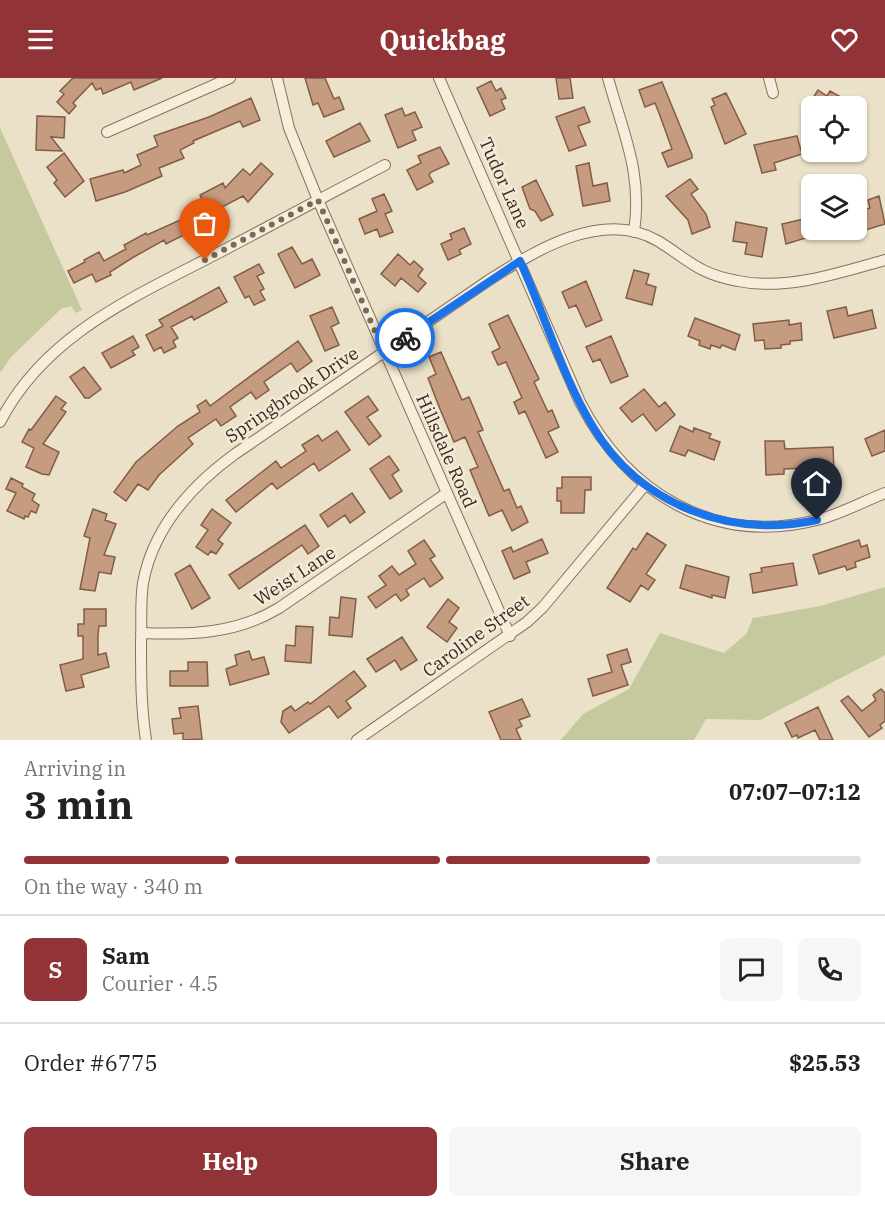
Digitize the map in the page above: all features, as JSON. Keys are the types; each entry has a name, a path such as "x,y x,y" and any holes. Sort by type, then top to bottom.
{"street":[{"path":"107,132 230,78"},
{"name":"Hillsdale Road","path":"277,78 289,128 318,200 510,636"},
{"name":"Tudor Lane","path":"440,78 593,427 621,465 661,497 696,513 732,523 763,526 817,520 885,493"},
{"path":"608,78 633,158 638,196 634,232"},
{"path":"769,78 773,93"},
{"path":"0,422 13,399 39,365 89,323 385,165"},
{"name":"Springbrook Drive","path":"146,740 141,687 141,606 147,571 160,537 182,501 219,465 520,261 595,230 621,229 659,241 681,259 707,273 740,282 802,280 885,260"},
{"name":"Caroline Street","path":"357,740 510,636 543,607 645,485"},
{"name":"Weist Lane","path":"141,633 198,634 255,621 289,602 447,493"}],"green space":[{"path":"0,128 82,310 76,313 71,306 61,309 12,356 0,373"},
{"path":"885,587 885,655 760,720 706,719 694,740 561,740 583,714 629,689 660,633 724,653 746,634 753,618 820,606"}],"building":[{"path":"73,78 162,78 134,90 131,82 103,94 101,88 96,90 92,83 73,103 76,106 69,114 57,102 64,94 60,91"},
{"path":"305,78 325,78 334,99 339,97 344,109 324,117 318,103 313,105"},
{"path":"556,78 570,78 573,98 559,99"},
{"path":"491,81 496,91 501,88 506,98 501,100 505,109 490,116 477,88"},
{"path":"662,82 692,155 692,158 668,167 662,153 672,149 659,113 655,103 645,107 639,90"},
{"path":"818,90 827,96 814,96"},
{"path":"830,91 839,96 827,96"},
{"path":"726,93 746,134 725,144 711,107 715,105 712,99"},
{"path":"251,98 260,120 243,127 240,121 193,141 194,143 180,150 184,158 159,168 162,176 125,192 96,201 90,179 123,170 124,173 141,165 137,155 158,146 154,136 209,117"},
{"path":"584,107 590,122 578,126 586,145 569,151 556,117"},
{"path":"402,108 405,116 415,112 422,127 412,131 416,140 398,148 385,115"},
{"path":"37,116 65,117 64,138 51,137 62,151 36,150"},
{"path":"360,123 370,141 334,157 326,141"},
{"path":"797,136 801,154 774,163 776,170 762,173 754,145"},
{"path":"440,147 449,164 431,172 429,175 433,182 417,190 407,170 421,163 418,156"},
{"path":"64,153 84,181 65,197 54,183 57,180 47,167"},
{"path":"261,163 273,174 248,202 243,196 216,210 219,217 166,244 164,240 110,272 111,275 96,282 92,274 74,283 68,271 85,262 84,260 99,252 104,261 126,249 124,245 146,233 147,235 207,208 200,195 223,183 225,188 243,169 250,175"},
{"path":"589,163 593,186 607,183 610,201 583,206 576,166"},
{"path":"690,179 698,189 691,194 706,214 710,227 692,234 688,220 666,196"},
{"path":"536,180 553,215 541,221 535,211 530,209 522,187"},
{"path":"384,194 392,211 385,214 393,232 380,237 377,229 365,234 359,219 377,211 372,199"},
{"path":"879,196 885,224 867,230 867,209 870,208 868,200"},
{"path":"801,220 801,239 786,244 782,224"},
{"path":"736,222 767,228 762,257 745,254 747,243 733,241"},
{"path":"464,228 471,244 459,250 461,254 448,260 441,244 452,239 450,234"},
{"path":"292,247 302,264 312,259 320,275 295,288 278,254"},
{"path":"398,254 410,265 414,261 423,269 418,276 426,283 418,292 401,278 395,286 381,274"},
{"path":"259,264 264,273 257,276 264,289 260,291 265,300 254,305 249,296 245,298 234,277"},
{"path":"634,270 649,274 646,284 656,287 652,305 626,298"},
{"path":"586,281 602,320 586,327 576,305 569,308 562,292"},
{"path":"219,287 227,302 194,320 192,316 171,327 178,338 173,341 176,347 164,353 161,347 154,351 146,335 163,326 159,320"},
{"path":"332,307 339,323 331,327 339,345 325,351 310,316"},
{"path":"846,307 848,316 872,310 876,328 834,338 827,311"},
{"path":"508,315 539,379 534,382 548,412 552,410 559,427 548,432 558,452 546,458 525,411 519,414 514,402 522,398 506,362 498,365 492,352 500,348 489,324"},
{"path":"695,318 740,335 735,350 722,345 720,348 711,345 710,349 699,345 700,341 688,336"},
{"path":"789,320 789,325 801,323 802,340 790,341 790,344 781,345 781,348 765,349 764,340 755,341 753,324"},
{"path":"133,336 139,347 132,351 135,355 111,368 102,353"},
{"path":"611,336 628,376 611,383 600,359 593,362 586,347"},
{"path":"298,341 312,361 297,372 291,363 264,382 269,390 256,399 251,392 230,407 236,416 221,426 216,419 188,438 193,444 159,475 148,490 138,484 126,501 114,492 136,462 178,426 200,412 197,406 206,400 210,406"},
{"path":"441,352 462,400 469,397 483,430 478,432 504,491 509,489 517,508 521,506 528,522 512,531 502,510 489,516 470,470 478,467 465,437 454,442 440,409 428,378 436,374 429,357"},
{"path":"84,367 101,389 89,398 85,398 70,377"},
{"path":"644,389 659,407 665,402 675,415 656,431 643,414 632,422 620,408"},
{"path":"56,396 66,403 61,409 66,412 43,444 59,452 49,475 26,467 34,448 22,442 29,429 31,430"},
{"path":"368,396 378,410 367,417 381,436 369,445 345,412"},
{"path":"680,426 693,432 694,428 711,434 709,438 720,442 714,460 688,450 685,456 670,451"},
{"path":"885,430 885,451 872,456 865,439"},
{"path":"337,431 350,450 319,471 314,463 277,489 272,483 236,512 226,500 276,461 281,468 306,451 302,445 318,435 322,441"},
{"path":"765,441 784,441 785,449 833,447 834,472 805,473 805,468 784,469 784,474 766,475"},
{"path":"389,456 399,470 392,475 402,491 390,499 370,469"},
{"path":"562,477 591,477 591,490 585,490 584,513 561,513 561,501 557,501 557,488 562,488"},
{"path":"11,478 35,494 32,500 39,505 36,513 31,511 24,519 7,511 16,493 6,489"},
{"path":"352,493 365,512 350,523 345,515 328,527 320,515"},
{"path":"93,509 107,514 105,520 116,524 104,555 115,557 111,574 99,572 95,591 80,589 90,538 84,536"},
{"path":"212,509 231,523 218,540 223,544 216,554 211,551 208,555 196,547 208,530 201,525"},
{"path":"305,525 319,546 308,554 302,545 239,589 229,575"},
{"path":"647,533 666,545 646,574 655,580 648,590 641,585 630,602 607,588 633,548 636,550"},
{"path":"542,539 548,553 526,562 530,572 514,579 502,551 511,547 513,552"},
{"path":"424,540 435,556 430,559 443,578 430,587 424,578 406,590 409,595 401,601 396,594 376,608 368,597 386,585 379,576 392,566 399,575 416,564 408,551"},
{"path":"859,540 861,547 867,545 870,557 855,562 856,567 847,570 845,566 819,574 813,555"},
{"path":"793,563 797,585 753,593 750,574 762,572 761,568"},
{"path":"190,565 210,598 192,609 175,574"},
{"path":"686,565 729,577 725,598 712,595 712,598 680,588"},
{"path":"341,597 356,599 352,637 329,635 330,617 339,618"},
{"path":"448,599 459,608 449,622 457,628 447,642 427,627"},
{"path":"84,609 106,609 106,626 99,626 98,655 106,653 109,667 81,675 84,687 66,691 60,665 83,659 83,636 78,636 78,624 84,624"},
{"path":"296,626 313,627 311,663 285,661 286,645 295,646"},
{"path":"402,637 417,660 401,670 395,660 376,672 367,659"},
{"path":"627,649 631,662 621,665 628,685 593,696 588,679 612,672 607,655"},
{"path":"249,651 252,660 264,657 269,674 230,685 226,669 237,665 235,655"},
{"path":"188,662 207,662 208,686 170,686 170,671 188,671"},
{"path":"354,671 366,686 346,701 351,708 338,718 329,706 289,733 281,722 283,711 291,706 295,711 308,702 310,704"},
{"path":"881,689 885,693 885,721 880,725 882,728 869,737 841,701 848,696 862,711 876,700 873,695"},
{"path":"522,699 530,716 519,720 522,726 516,729 521,740 501,740 489,712"},
{"path":"198,706 202,739 183,740 183,733 174,734 172,719 181,718 179,708"},
{"path":"818,707 833,740 820,740 815,730 798,738 797,735 792,737 785,723"}],"way so far":[{"path":"205,260 318,200 384,352 405,338"}],"route":[{"path":"405,338 520,261 580,402 593,427 621,465 661,497 710,518 763,526 817,520"}]}
